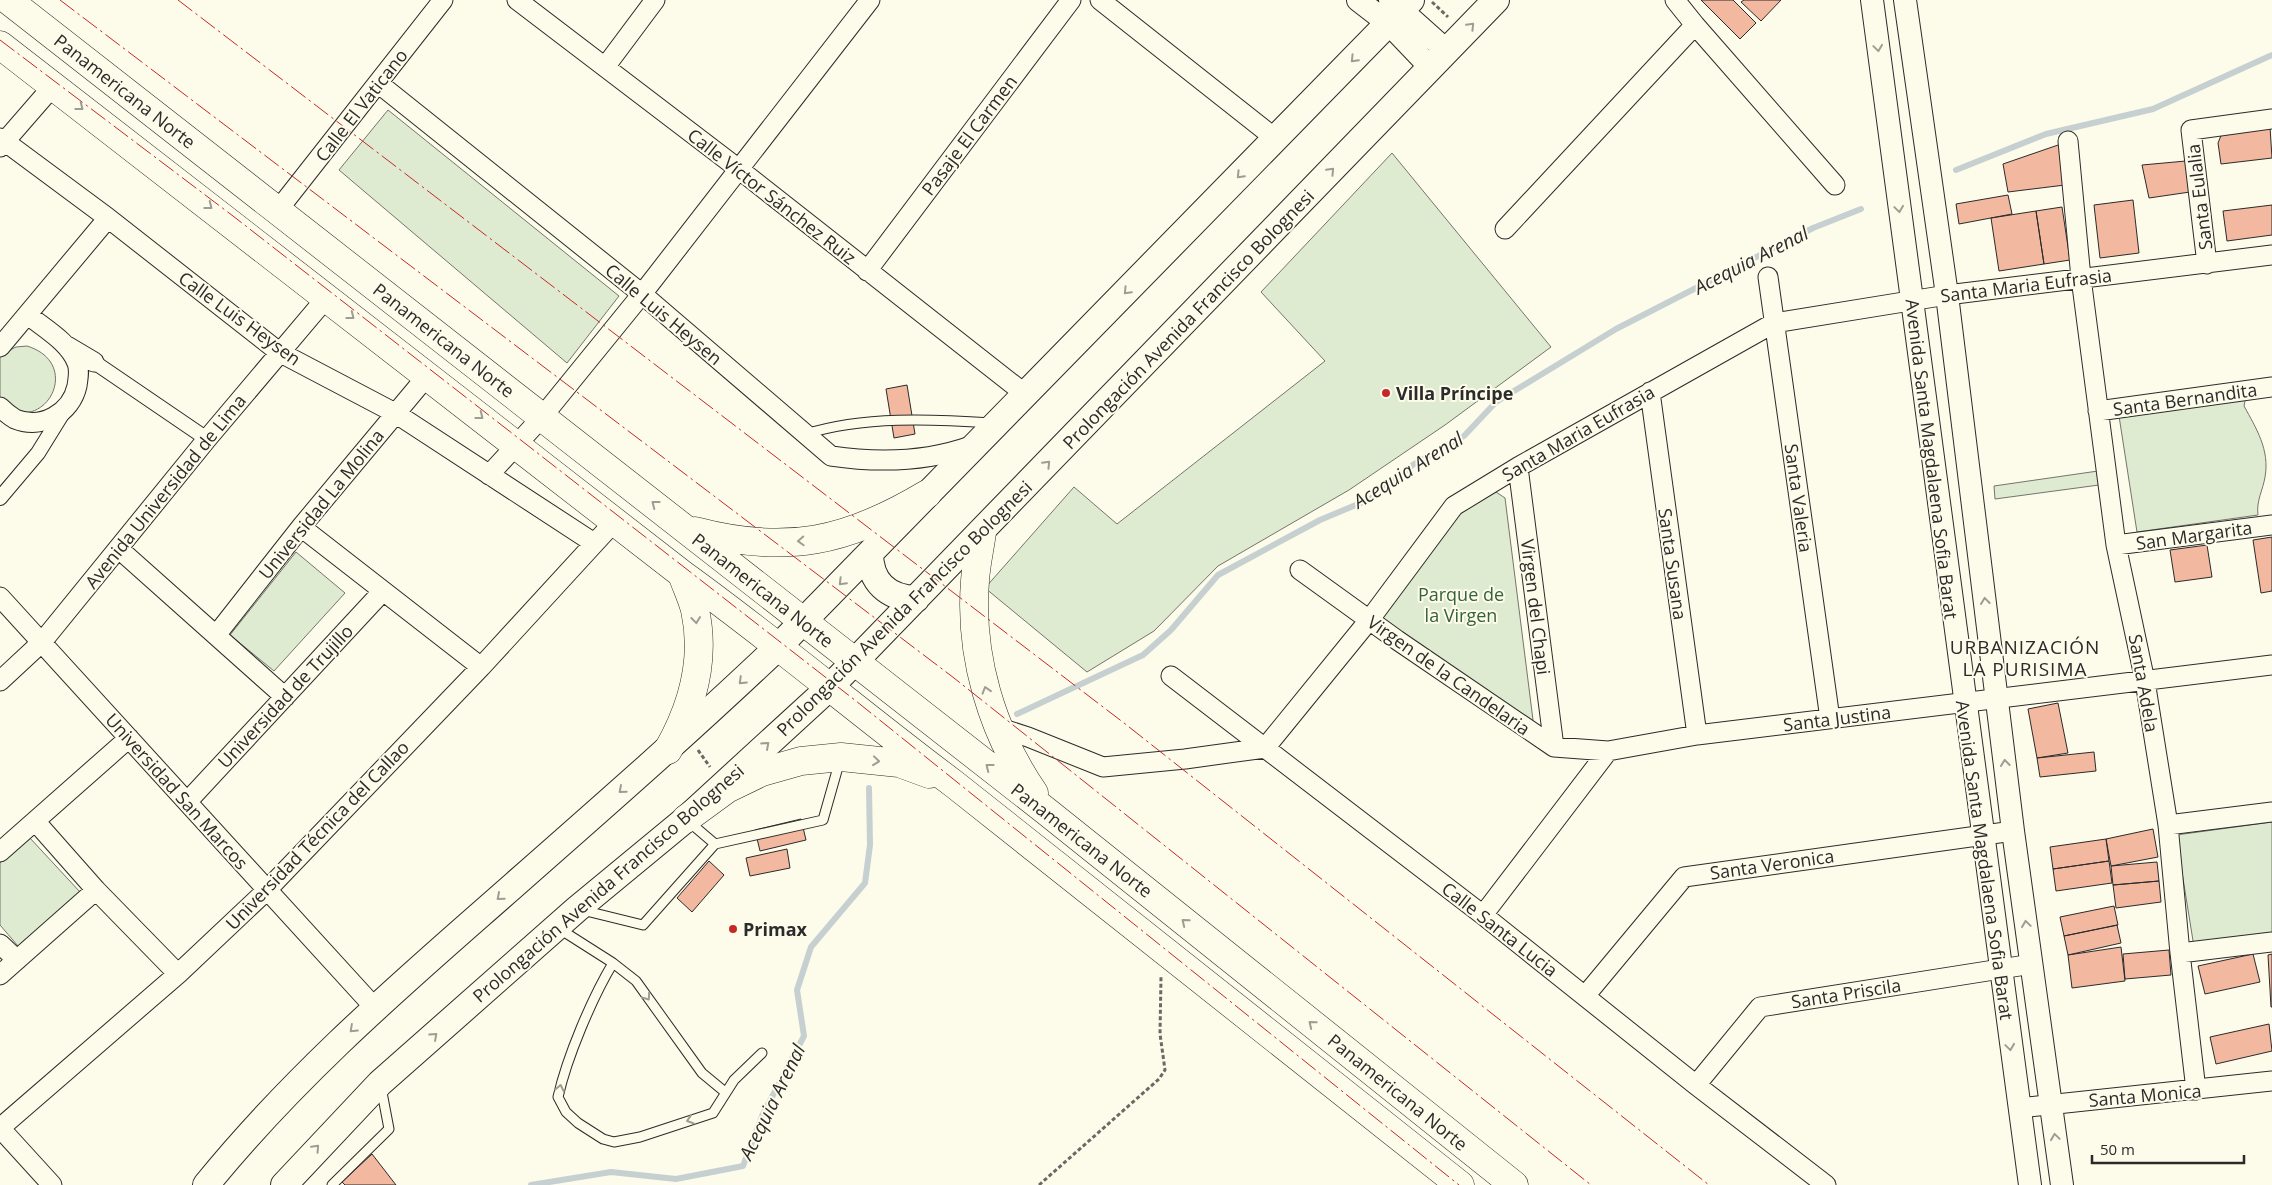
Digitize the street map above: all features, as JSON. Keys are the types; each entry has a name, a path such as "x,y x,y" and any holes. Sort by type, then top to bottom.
{"highway":[{"name":"Panamericana Norte","path":"8,0 1046,811 1514,1185"},
{"name":"Panamericana Norte","path":"0,45 682,574 745,619 878,727 954,784 1460,1185"},
{"path":"686,528 735,540 768,543 811,541 852,531 891,515 927,494"},
{"path":"982,532 975,581 975,630 983,679 997,727 1018,771 1046,811"},
{"path":"678,741 695,686 699,648 695,610 682,574"},
{"path":"686,820 726,789 762,772 801,761 841,757 899,763 954,784"}],"main road":[{"name":"Prolongación Avenida Francisco Bolognesi","path":"284,1185 380,1083 557,926 686,820 722,784 830,687 1496,0"},
{"path":"206,1185 276,1104 375,1008 678,741 778,647 1276,139 1398,8"},
{"path":"870,553 872,569 878,583 896,596 916,599"}],"street":[{"name":"Calle Víctor Sánchez Ruiz","path":"517,0 740,170 1025,394"},
{"path":"605,67 656,0"},
{"path":"489,475 542,417 642,294 870,0"},
{"name":"Pasaje El Carmen","path":"867,271 1071,0"},
{"path":"1100,0 1276,139"},
{"path":"1358,0 1398,8 1439,59"},
{"path":"1675,0 1835,184"},
{"name":"Avenida Santa Magdalaena Sofia Barat","path":"1872,0 1981,835 2030,1185"},
{"name":"Avenida Santa Magdalaena Sofia Barat","path":"1905,0 1947,294 2013,831 2062,1185"},
{"name":"Calle El Vaticano","path":"278,210 378,83 436,2"},
{"path":"1505,229 1695,25"},
{"name":"Calle Luis Heysen","path":"378,83 642,294 831,456 866,461 911,459 948,454 976,444"},
{"path":"1,142 53,86"},
{"name":"Santa Eulalia","path":"2207,264 2191,130 2272,119"},
{"name":"Santa Adela","path":"2068,141 2081,278 2116,546 2145,681 2168,825 2180,953 2196,1090"},
{"name":"Calle Luis Heysen","path":"1,142 108,218 280,352 395,413 594,543"},
{"path":"0,347 108,218"},
{"name":"Santa Maria Eufrasia","path":"1265,748 1370,619 1454,506 1518,467 1774,323 1947,294 2272,255"},
{"name":"Santa Valeria","path":"1768,277 1830,719"},
{"name":"Avenida Universidad de Lima","path":"0,681 42,642 207,439 327,298"},
{"path":"28,315 66,345 207,439"},
{"path":"0,498 38,453 64,410 75,396 79,375 77,363 66,345"},
{"name":"Universidad La Molina","path":"217,634 301,527 427,376"},
{"name":"Santa Bernandita","path":"2098,411 2272,387"},
{"name":"Santa Susana","path":"1650,392 1697,736"},
{"path":"0,407 14,418 34,422 52,418 64,410"},
{"name":"Virgen del Chapi","path":"1518,467 1554,748"},
{"name":"Universidad Técnica del Callao","path":"0,1128 178,974 267,890 481,666 615,521"},
{"name":"San Margarita","path":"2116,546 2272,525"},
{"path":"301,527 481,666"},
{"path":"119,549 217,634 285,697"},
{"name":"Virgen de la Candelaria","path":"1300,570 1554,748"},
{"name":"Universidad de Trujillo","path":"187,802 383,591"},
{"name":"Universidad San Marcos","path":"0,597 375,1008"},
{"name":"Santa Justina","path":"1608,751 1697,736 2272,665"},
{"name":"Calle Santa Lucia","path":"1171,676 1483,915 1696,1085 1826,1185"},
{"path":"997,727 1028,737 1102,767 1185,759 1265,748"},
{"path":"0,852 129,738"},
{"path":"1554,748 1608,751"},
{"path":"1483,915 1608,751"},
{"path":"2168,825 2272,812"},
{"path":"35,821 96,890 178,974"},
{"name":"Santa Veronica","path":"1585,996 1684,877 2013,831"},
{"path":"0,975 96,890"},
{"path":"2180,953 2272,942"},
{"path":"0,944 17,960"},
{"name":"Santa Priscila","path":"1696,1085 1760,1007 2032,964"},
{"name":"Santa Monica","path":"2019,1108 2272,1081"},
{"path":"0,1128 52,1185"}],"lane":[{"path":"806,434 835,425 941,419 997,423"},
{"path":"577,909 643,925 715,844 823,820 841,757"},
{"path":"686,820 715,844"},
{"path":"557,926 613,963 636,981 702,1073 725,1092"},
{"path":"613,963 603,980 562,1077 558,1097 566,1112 590,1132 614,1142 640,1137 713,1113 725,1092 762,1053"},
{"path":"332,1185 389,1129 380,1083"}],"path":[{"path":"1430,0 1452,20"},
{"path":"678,741 722,784"},
{"path":"1039,1185 1159,1079 1165,1070 1160,1034 1161,948"}],"green space":[{"path":"388,110 619,296 567,363 339,170"},
{"name":"Villa Príncipe","path":"1392,153 1551,347 1445,425 1349,490 1218,566 1154,631 1087,672 985,588 1074,487 1117,524 1325,361 1261,292"},
{"path":"27,346 43,354 52,365 55,377 54,389 48,400 39,409 27,413 11,410 0,403 0,355 16,347"},
{"path":"2246,396 2244,406 2261,440 2266,458 2265,477 2259,500 2258,515 2137,532 2119,416"},
{"path":"2098,471 2099,485 1995,499 1994,486"},
{"name":"Parque de la Virgen","path":"1496,492 1505,498 1533,720 1525,725 1379,615 1456,516"},
{"path":"296,552 345,593 274,671 230,635"},
{"path":"2272,822 2272,937 2194,947 2176,835"},
{"path":"29,837 80,892 18,946 0,925 0,863"}],"building":[{"path":"1701,0 1733,0 1756,23 1740,39"},
{"path":"1744,0 1781,0 1761,21 1741,2"},
{"path":"2270,127 2272,158 2221,164 2218,143 2222,133"},
{"path":"2061,144 2065,185 2008,192 2003,164"},
{"path":"2186,161 2190,192 2149,198 2142,165"},
{"path":"2008,195 2012,214 1959,224 1956,204"},
{"path":"2133,200 2139,253 2100,258 2094,205"},
{"path":"2272,205 2272,235 2227,241 2223,211"},
{"path":"2062,207 2070,260 2044,264 2036,211"},
{"path":"2036,211 2044,264 1999,271 1991,218"},
{"path":"907,385 915,434 894,438 886,389"},
{"path":"2272,537 2272,591 2261,593 2253,540"},
{"path":"2207,545 2212,577 2175,582 2170,550"},
{"path":"2058,703 2068,753 2037,758 2028,709"},
{"path":"2094,752 2096,771 2040,777 2037,758"},
{"path":"801,819 806,840 760,851 755,830"},
{"path":"2153,829 2158,857 2111,866 2106,839"},
{"path":"2106,839 2109,861 2053,869 2050,847"},
{"path":"787,849 790,868 750,876 746,858"},
{"path":"709,861 724,875 692,912 677,898"},
{"path":"2109,861 2112,883 2056,891 2053,869"},
{"path":"2157,862 2159,881 2113,885 2111,866"},
{"path":"2159,881 2161,902 2116,908 2113,885"},
{"path":"2114,906 2118,925 2064,936 2060,917"},
{"path":"2117,925 2121,943 2068,955 2064,936"},
{"path":"2121,947 2125,981 2072,988 2068,955"},
{"path":"2169,950 2171,975 2125,979 2123,954"},
{"path":"2253,954 2260,982 2205,994 2198,966"},
{"path":"2272,954 2272,1007 2271,1007 2268,955"},
{"path":"2269,1024 2272,1051 2216,1064 2210,1037"},
{"path":"372,1154 396,1185 345,1185 342,1182"}],"waterway":[{"name":"Acequia Arenal","path":"1956,170 2046,134 2153,109 2272,55"},
{"name":"Acequia Arenal","path":"1017,714 1143,655 1171,630 1218,575 1320,520 1370,499 1414,464 1464,436 1496,402 1616,329 1813,228 1861,209"},
{"name":"Acequia Arenal","path":"531,1185 611,1172 676,1179 743,1166 762,1116 804,1036 797,990 811,947 865,883 870,845 869,788"}],"power":[{"path":"60,0 954,678 1591,1185"},
{"path":"178,0 1124,723 1709,1185"},
{"path":"0,40 233,216 856,701 1459,1185"}],"place":[{"name":"Villa Príncipe","path":"1386,393"},
{"name":"Primax","path":"733,929"}],"district":[{"name":"URBANIZACIÓN LA PURISIMA","path":"2025,658"}]}
